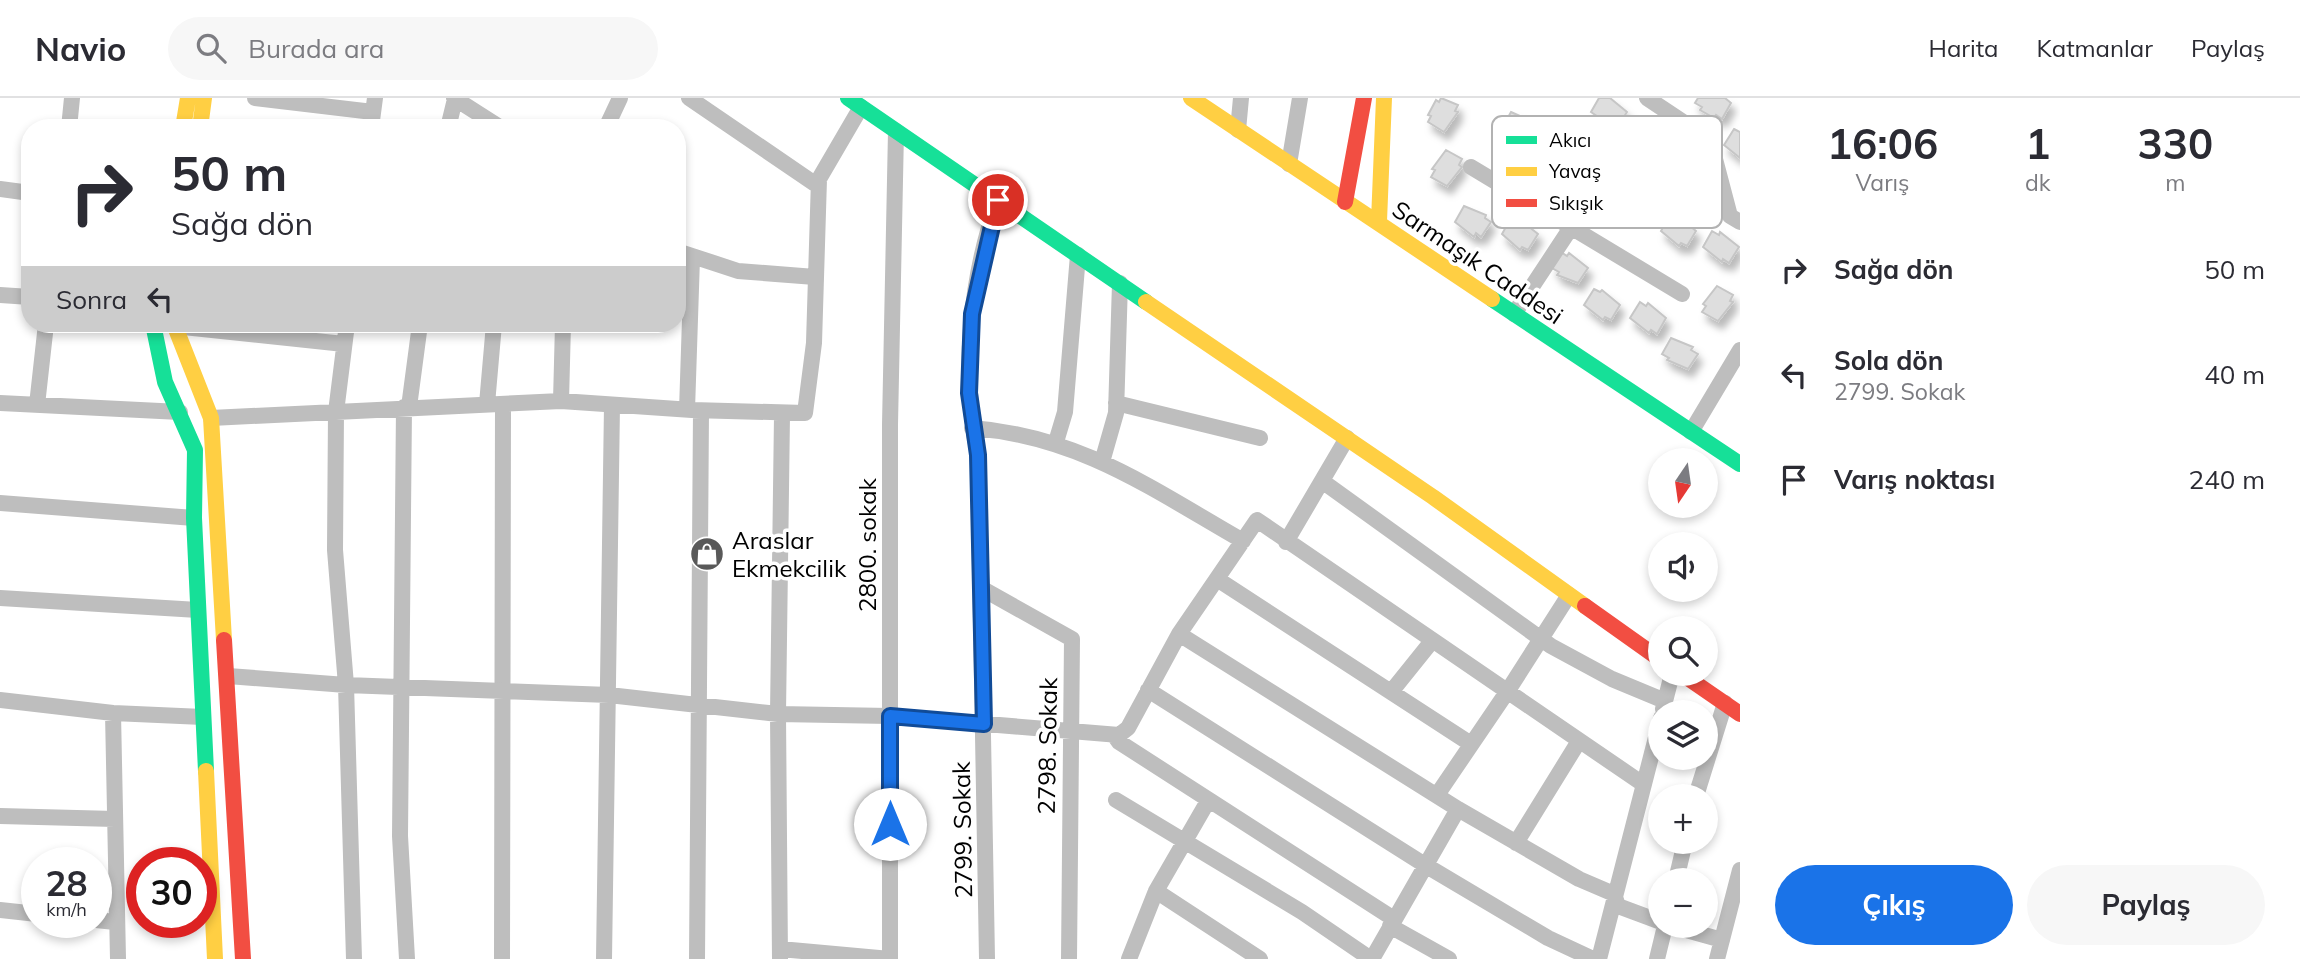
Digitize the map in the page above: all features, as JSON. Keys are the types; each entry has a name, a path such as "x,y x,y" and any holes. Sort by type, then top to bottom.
{"main road":[{"path":"184,119 188,98"},
{"path":"201,119 204,98"},
{"name":"Sarmaşık Caddesi","path":"1191,98 1345,202 1380,221 1514,314 1740,464"},
{"path":"1345,202 1364,98"},
{"path":"1380,221 1384,98"},
{"path":"854,102 1347,438 1648,651"},
{"path":"155,333 165,382 195,450 194,518 215,959"},
{"path":"177,333 211,418 243,959"},
{"path":"1700,686 1740,714"}],"street":[{"path":"70,119 72,98"},
{"path":"255,98 373,113"},
{"path":"450,119 455,98 486,119"},
{"path":"610,119 620,98"},
{"path":"689,98 818,186"},
{"path":"1238,130 1241,98"},
{"path":"1289,164 1300,98"},
{"path":"1647,98 1674,116"},
{"path":"211,418 561,401 782,415 805,413 808,409 819,179 854,102"},
{"name":"2800. sokak","path":"890,959 891,333 896,131"},
{"path":"1471,167 1492,179"},
{"path":"1722,186 1730,216 1740,222"},
{"path":"0,189 21,192"},
{"name":"2799. Sokak","path":"987,959 978,455 969,393 972,314 998,200"},
{"path":"1514,314 1571,228"},
{"path":"1575,228 1682,294"},
{"path":"1056,442 1065,412 1078,255"},
{"path":"686,256 738,271 815,277"},
{"path":"1102,461 1116,403 1120,283"},
{"path":"686,286 694,410 697,959"},
{"path":"0,295 21,296"},
{"path":"37,405 45,333"},
{"path":"246,333 344,344"},
{"path":"346,333 336,412 335,550 346,685 354,959"},
{"path":"407,959 400,836 400,687 406,407 418,333"},
{"path":"494,333 501,693 502,959"},
{"path":"561,401 563,333"},
{"path":"1691,432 1740,350"},
{"path":"0,403 180,412"},
{"path":"1116,403 1260,438"},
{"path":"604,959 611,405"},
{"path":"782,415 778,713 780,954 890,959"},
{"path":"972,428 1013,431 1056,442 1102,461 1243,541"},
{"path":"1286,542 1347,438"},
{"path":"1322,481 1541,638 1651,700"},
{"path":"0,503 194,518"},
{"path":"228,676 501,693 608,695 778,713 890,716 1114,735 1128,728 1179,634 1257,520 1643,784"},
{"path":"1217,579 1471,744"},
{"name":"2798. Sokak","path":"981,588 1072,639 1069,959"},
{"path":"1437,795 1569,595"},
{"path":"0,598 198,610"},
{"path":"1179,634 1516,843 1614,894 1618,906 1648,917"},
{"path":"1391,692 1432,641"},
{"path":"1148,690 1425,865 1548,938 1593,959"},
{"path":"0,700 113,713 203,717"},
{"path":"1700,784 1725,703"},
{"path":"113,713 118,959"},
{"path":"1114,735 1119,742 1449,959"},
{"path":"1516,843 1580,741"},
{"path":"1599,959 1648,766"},
{"path":"1116,800 1302,912 1372,959 1458,808"},
{"path":"1145,959 1130,955 1156,891 1208,801"},
{"path":"0,816 115,819"},
{"path":"1717,959 1740,870"},
{"path":"1156,891 1260,959"},
{"path":"0,910 21,912"},
{"path":"112,922 116,922"},
{"path":"1657,959 1662,938"},
{"path":"1715,938 1722,940"}],"building":[{"path":"1441,98 1458,105 1455,111 1458,112 1444,132 1428,122 1431,116 1428,115 1436,100 1439,102"},
{"path":"1599,98 1610,98 1627,112 1624,116 1597,116 1591,112"},
{"path":"1698,98 1725,98 1731,103 1722,119 1722,116 1710,116 1700,110 1702,107 1695,103"},
{"path":"1734,129 1740,132 1740,158 1724,145"},
{"path":"1446,150 1462,159 1459,165 1462,167 1447,186 1431,177 1435,170 1432,169"},
{"path":"1464,206 1486,215 1485,218 1491,222 1481,237 1476,233 1474,237 1455,222"},
{"path":"1505,228 1530,228 1538,234 1528,250 1522,247 1520,250 1502,234"},
{"path":"1663,228 1692,228 1696,231 1687,246 1681,243 1679,246 1661,231"},
{"path":"1712,231 1719,235 1720,232 1739,247 1729,263 1723,259 1722,262 1703,247"},
{"path":"1561,252 1567,256 1569,253 1588,268 1578,283 1557,275 1559,272 1552,268"},
{"path":"1717,286 1733,295 1730,301 1733,302 1718,321 1702,312 1706,306 1703,304"},
{"path":"1594,289 1600,292 1602,290 1620,305 1611,320 1605,317 1603,320 1584,305"},
{"path":"1640,302 1646,306 1648,303 1666,318 1657,334 1651,330 1649,333 1630,318"},
{"path":"1671,338 1693,347 1691,350 1698,354 1688,369 1667,360 1669,358 1662,354"}],"traffic: fast":[{"path":"848,98 1146,302"},
{"path":"1492,299 1740,464"},
{"path":"155,333 165,382 195,450 194,518 206,771"}],"traffic: slow":[{"path":"184,119 188,98"},
{"path":"201,119 204,98"},
{"path":"1191,98 1492,299"},
{"path":"1379,221 1384,98"},
{"path":"1146,302 1433,497 1585,606"},
{"path":"178,333 211,418 224,640"},
{"path":"206,771 215,959"}],"traffic: jam":[{"path":"1345,202 1364,98"},
{"path":"1585,606 1648,651"},
{"path":"224,640 243,959"},
{"path":"1699,686 1740,714"}],"place":[{"name":"Araslar Ekmekcilik","path":"707,554"}],"route":[{"path":"890,824 890,716 984,724 978,455 969,393 972,314 998,200"}]}
